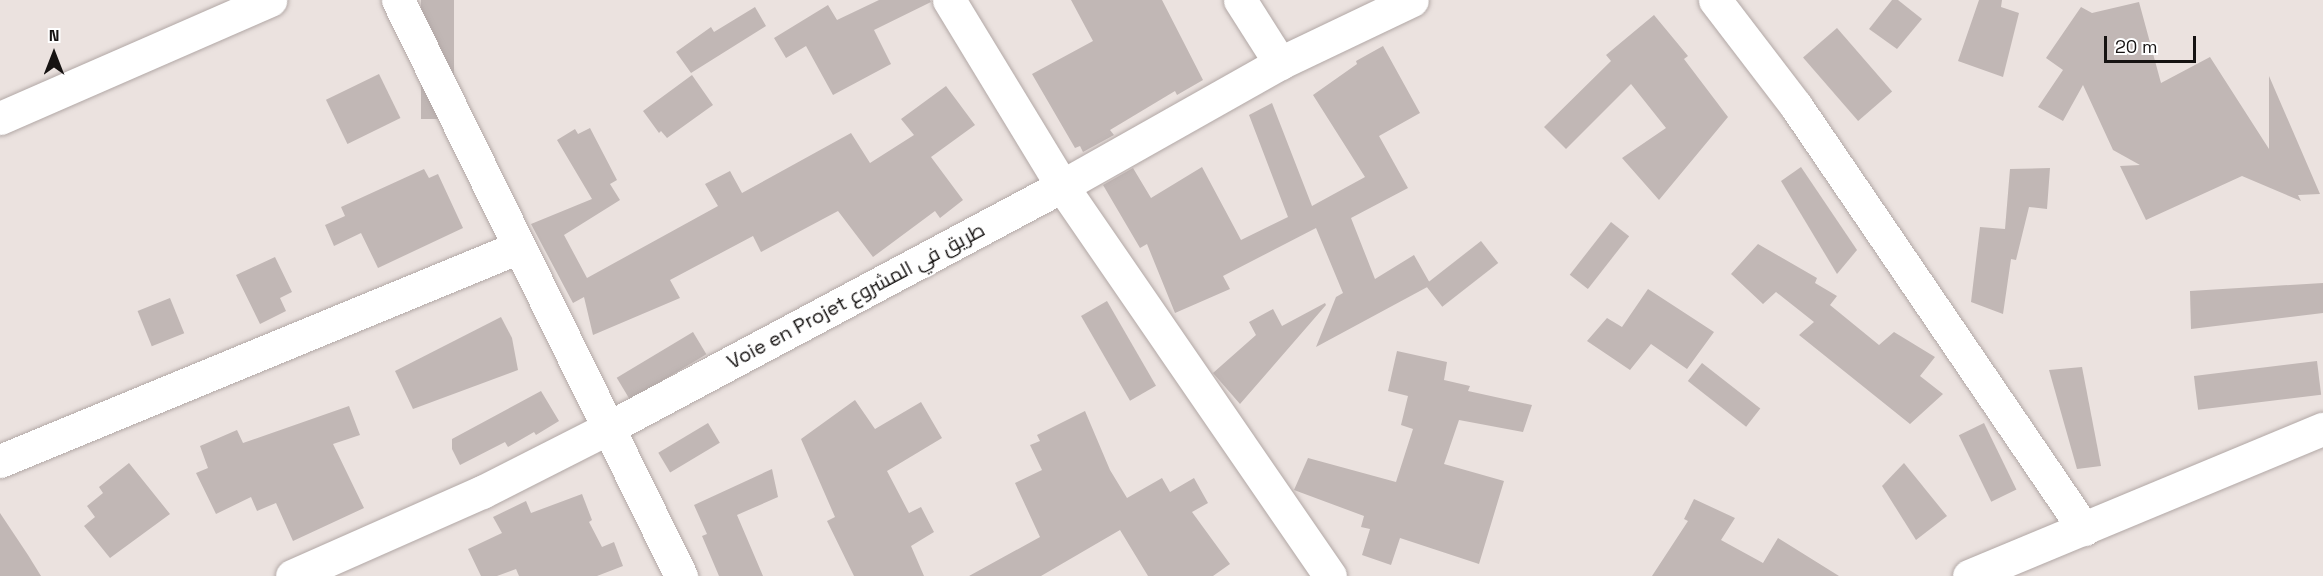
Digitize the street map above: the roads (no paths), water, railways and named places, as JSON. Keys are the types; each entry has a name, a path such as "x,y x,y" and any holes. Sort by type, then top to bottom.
{"street":[{"path":"0,118 270,0"},
{"path":"398,0 681,576"},
{"path":"949,0 1062,186 1330,576"},
{"path":"1240,0 1280,63"},
{"name":"Voie en Projet طريق في المشروع","path":"292,576 482,492 608,428 1062,186 1280,63 1412,0"},
{"path":"1715,0 1802,115 2084,529"},
{"path":"0,461 519,247"},
{"path":"1969,576 2323,429"}]}
